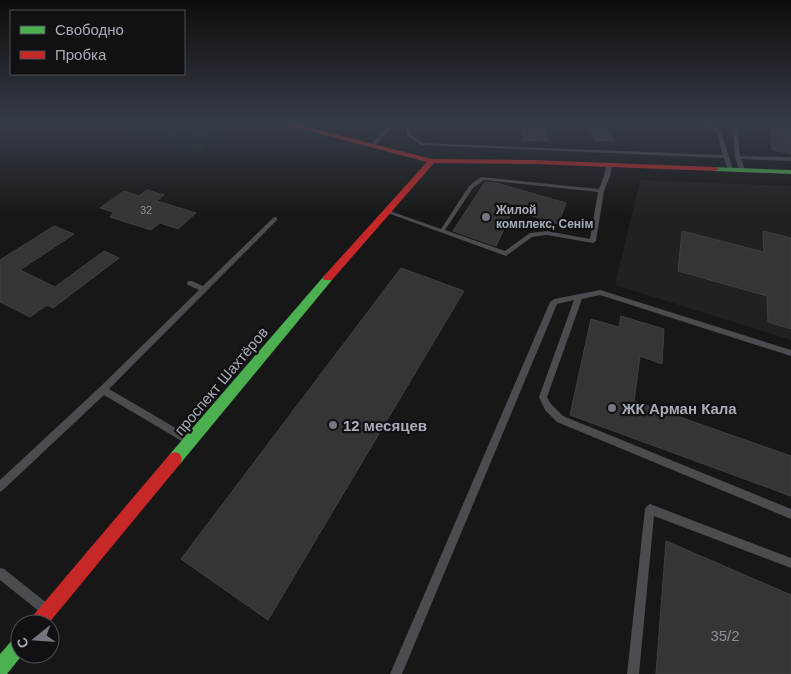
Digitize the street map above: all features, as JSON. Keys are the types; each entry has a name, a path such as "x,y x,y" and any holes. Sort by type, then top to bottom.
{"main road":[{"path":"406,154 432,161 791,172"},
{"name":"проспект Шахтёров","path":"45,614 288,323 432,161"},
{"path":"0,668 10,656"}],"lane":[{"path":"616,154 622,166"},
{"path":"669,154 726,157 730,169"},
{"path":"742,170 738,157 791,159"},
{"path":"388,212 506,254 530,235 547,233 593,241 601,192 607,176 608,166"},
{"path":"442,231 471,187 483,178 601,192"},
{"path":"0,487 103,390 275,219"},
{"path":"190,283 204,289"},
{"path":"396,674 554,302 600,292 791,353"},
{"path":"579,296 543,397 548,408 560,419 791,514"},
{"path":"103,390 190,441"},
{"path":"633,674 650,509 791,564"},
{"path":"0,573 48,610"}],"shaded area":[{"path":"640,180 791,186 791,340 615,285"}],"building":[{"name":"Жилой комплекс, Сенiм","path":"485,182 496,183 566,203 558,224 513,210 496,246 453,231"},
{"path":"147,190 164,195 157,201 196,213 178,229 160,223 151,230 110,217 114,212 100,208 124,191 139,196"},
{"path":"54,226 74,234 20,270 55,287 104,251 119,258 53,308 47,305 30,317 0,302 0,260"},
{"path":"682,231 764,252 763,231 791,238 791,329 768,322 767,296 678,271"},
{"name":"12 месяцев","path":"401,268 464,291 268,620 181,559"},
{"name":"ЖК Арман Кала","path":"621,316 664,329 662,364 640,356 634,401 791,456 791,496 570,415 591,319 619,327"},
{"path":"666,541 791,595 791,674 656,674"}],"traffic: fast":[{"path":"715,169 791,172"},
{"path":"175,459 328,278"},
{"path":"0,668 10,656"}],"traffic: jam":[{"path":"407,154 432,161 533,162 715,169"},
{"path":"328,278 432,161"},
{"path":"45,614 175,459"}],"place":[{"name":"Жилой комплекс, Сенiм","path":"486,217"},
{"name":"ЖК Арман Кала","path":"612,408"},
{"name":"12 месяцев","path":"333,425"}]}
